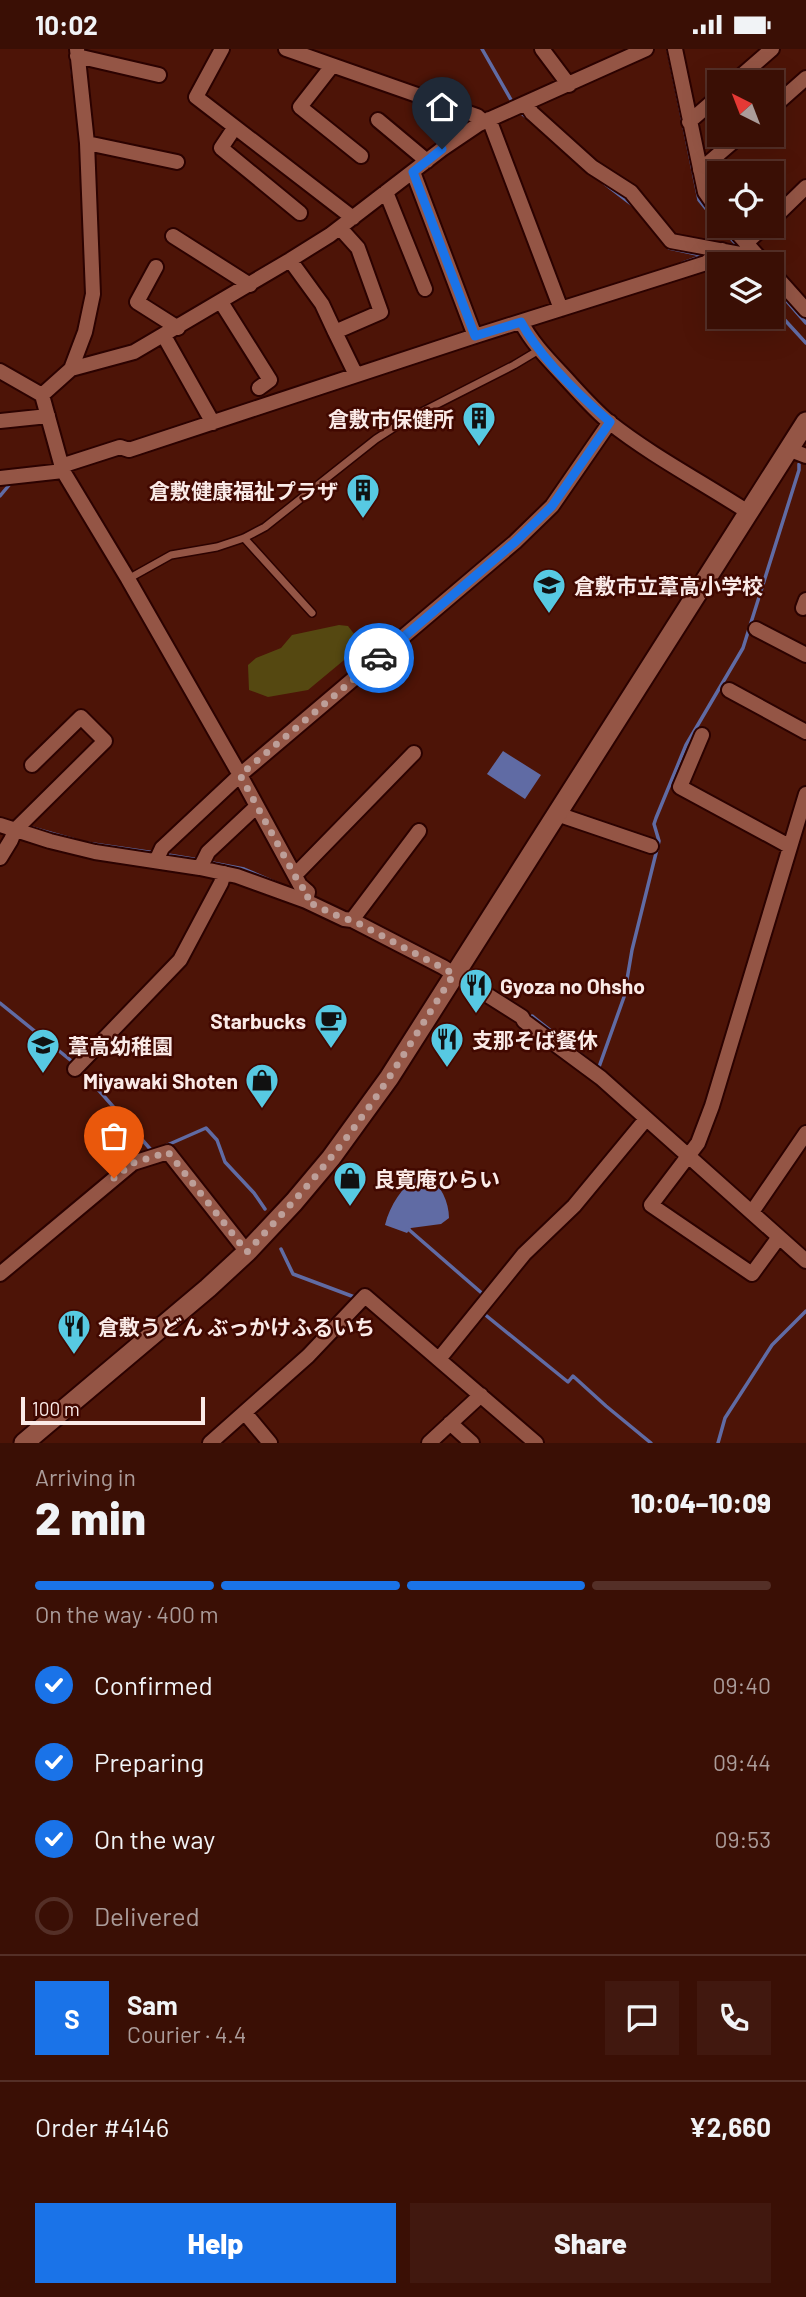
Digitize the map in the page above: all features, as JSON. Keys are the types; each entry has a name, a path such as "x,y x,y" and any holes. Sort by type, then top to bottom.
{"street":[{"path":"222,49 196,97 353,218"},
{"path":"286,49 486,120 560,306"},
{"path":"541,49 569,85"},
{"path":"42,395 71,369 134,352 250,285 340,228 427,160 486,120 646,49"},
{"path":"675,49 707,196"},
{"path":"748,70 772,49"},
{"path":"71,369 85,332 93,293 87,143 77,52 159,75"},
{"path":"332,66 300,107 361,156"},
{"path":"784,97 806,78"},
{"path":"519,106 532,113 583,159 631,192 671,241 707,252"},
{"path":"689,122 707,106"},
{"path":"378,120 427,160"},
{"path":"235,127 221,148 300,213"},
{"path":"87,143 177,162"},
{"path":"700,170 727,147"},
{"path":"413,172 474,332"},
{"path":"784,208 806,187"},
{"path":"386,192 425,289"},
{"path":"335,331 381,312 358,248 340,228"},
{"path":"173,236 250,285"},
{"path":"742,238 754,252"},
{"path":"743,252 756,238"},
{"path":"0,478 62,468 120,447 129,450 211,419 474,332 521,322 560,306 707,258"},
{"path":"290,260 322,303 354,372"},
{"path":"156,267 137,302 178,328"},
{"path":"784,285 806,310"},
{"path":"221,302 270,380 259,388"},
{"path":"521,322 540,350 589,404 610,422 641,445 748,512"},
{"path":"164,336 211,419"},
{"path":"0,371 42,395 62,468 240,775 307,898"},
{"path":"0,421 48,416"},
{"path":"159,856 240,775 515,542 552,506 610,422"},
{"path":"24,1443 247,1252 294,1202 362,1118 748,512 797,453 806,422"},
{"path":"756,629 806,655"},
{"path":"729,690 806,732"},
{"path":"0,858 18,827 105,741 81,717 33,765"},
{"path":"702,734 680,787 789,846"},
{"path":"295,876 414,753"},
{"path":"779,1237 752,1274 651,1205 691,1152 712,1106 806,794"},
{"path":"203,863 208,852 257,806"},
{"path":"557,814 651,846"},
{"path":"0,825 18,827 95,852 159,856 203,863 225,873 307,898 454,974 522,1017 600,1078 646,1119 691,1152 806,1261"},
{"path":"352,920 419,831"},
{"path":"75,1069 180,960 225,873"},
{"path":"439,1359 524,1254 574,1206 646,1119"},
{"path":"754,1209 806,1133"},
{"path":"0,1274 133,1163 168,1152 247,1252"},
{"path":"210,1443 308,1356 365,1296 439,1359 478,1398 536,1443"},
{"path":"429,1443 478,1398"},
{"path":"245,1413 270,1443"},
{"path":"450,1423 472,1443"}],"lane":[{"path":"128,579 171,555 217,547 244,538 280,517 376,439 404,421 540,350"},
{"path":"244,538 312,613"}],"shaded area":[{"path":"339,625 348,626 361,646 308,690 268,697 249,690 248,665 256,658 281,648 292,635"}],"water":[{"path":"503,751 541,775 525,799 487,774"},
{"path":"419,1175 427,1175 440,1189 446,1200 449,1218 441,1224 411,1228 407,1233 385,1225 398,1197"}],"waterway":[{"path":"482,49 514,105"},
{"path":"668,49 699,200 707,210"},
{"path":"71,55 73,78"},
{"path":"519,111 532,122"},
{"path":"604,183 634,206"},
{"path":"659,237 669,248 701,255"},
{"path":"731,238 737,245"},
{"path":"683,263 701,254"},
{"path":"784,298 806,323"},
{"path":"784,319 806,343"},
{"path":"599,1067 624,997 632,950 659,841 654,824 686,745 743,648 799,464"},
{"path":"0,496 10,484"},
{"path":"25,826 75,840"},
{"path":"86,843 155,853"},
{"path":"162,854 199,860"},
{"path":"207,862 244,869 286,887"},
{"path":"0,1003 74,1063"},
{"path":"532,1016 607,1075"},
{"path":"81,1070 152,1151 154,1150"},
{"path":"165,1146 206,1128 217,1140 225,1162 265,1209"},
{"path":"407,1228 484,1295"},
{"path":"281,1249 293,1274 357,1298"},
{"path":"718,1443 725,1418 772,1345 806,1311"},
{"path":"483,1313 568,1382 573,1376 651,1443"}],"way so far":[{"path":"114,1178 133,1163 168,1152 247,1252 294,1202 362,1118 454,974 352,920 344,919 306,901 309,894 300,885 240,775 379,658"}],"place":[{"name":"倉敷市保健所","path":"479,448"},
{"name":"倉敷健康福祉プラザ","path":"363,520"},
{"name":"倉敷市立葦高小学校","path":"549,615"},
{"name":"Gyoza no Ohsho","path":"476,1015"},
{"name":"Starbucks","path":"331,1050"},
{"name":"支那そば餐休","path":"447,1069"},
{"name":"葦高幼稚園","path":"43,1075"},
{"name":"Miyawaki Shoten","path":"262,1110"},
{"name":"良寛庵ひらい","path":"350,1208"},
{"name":"倉敷うどん ぶっかけふるいち","path":"74,1356"}],"route":[{"path":"379,658 515,542 552,506 610,422 589,404 540,350 521,322 475,336 413,172 442,149"}]}
